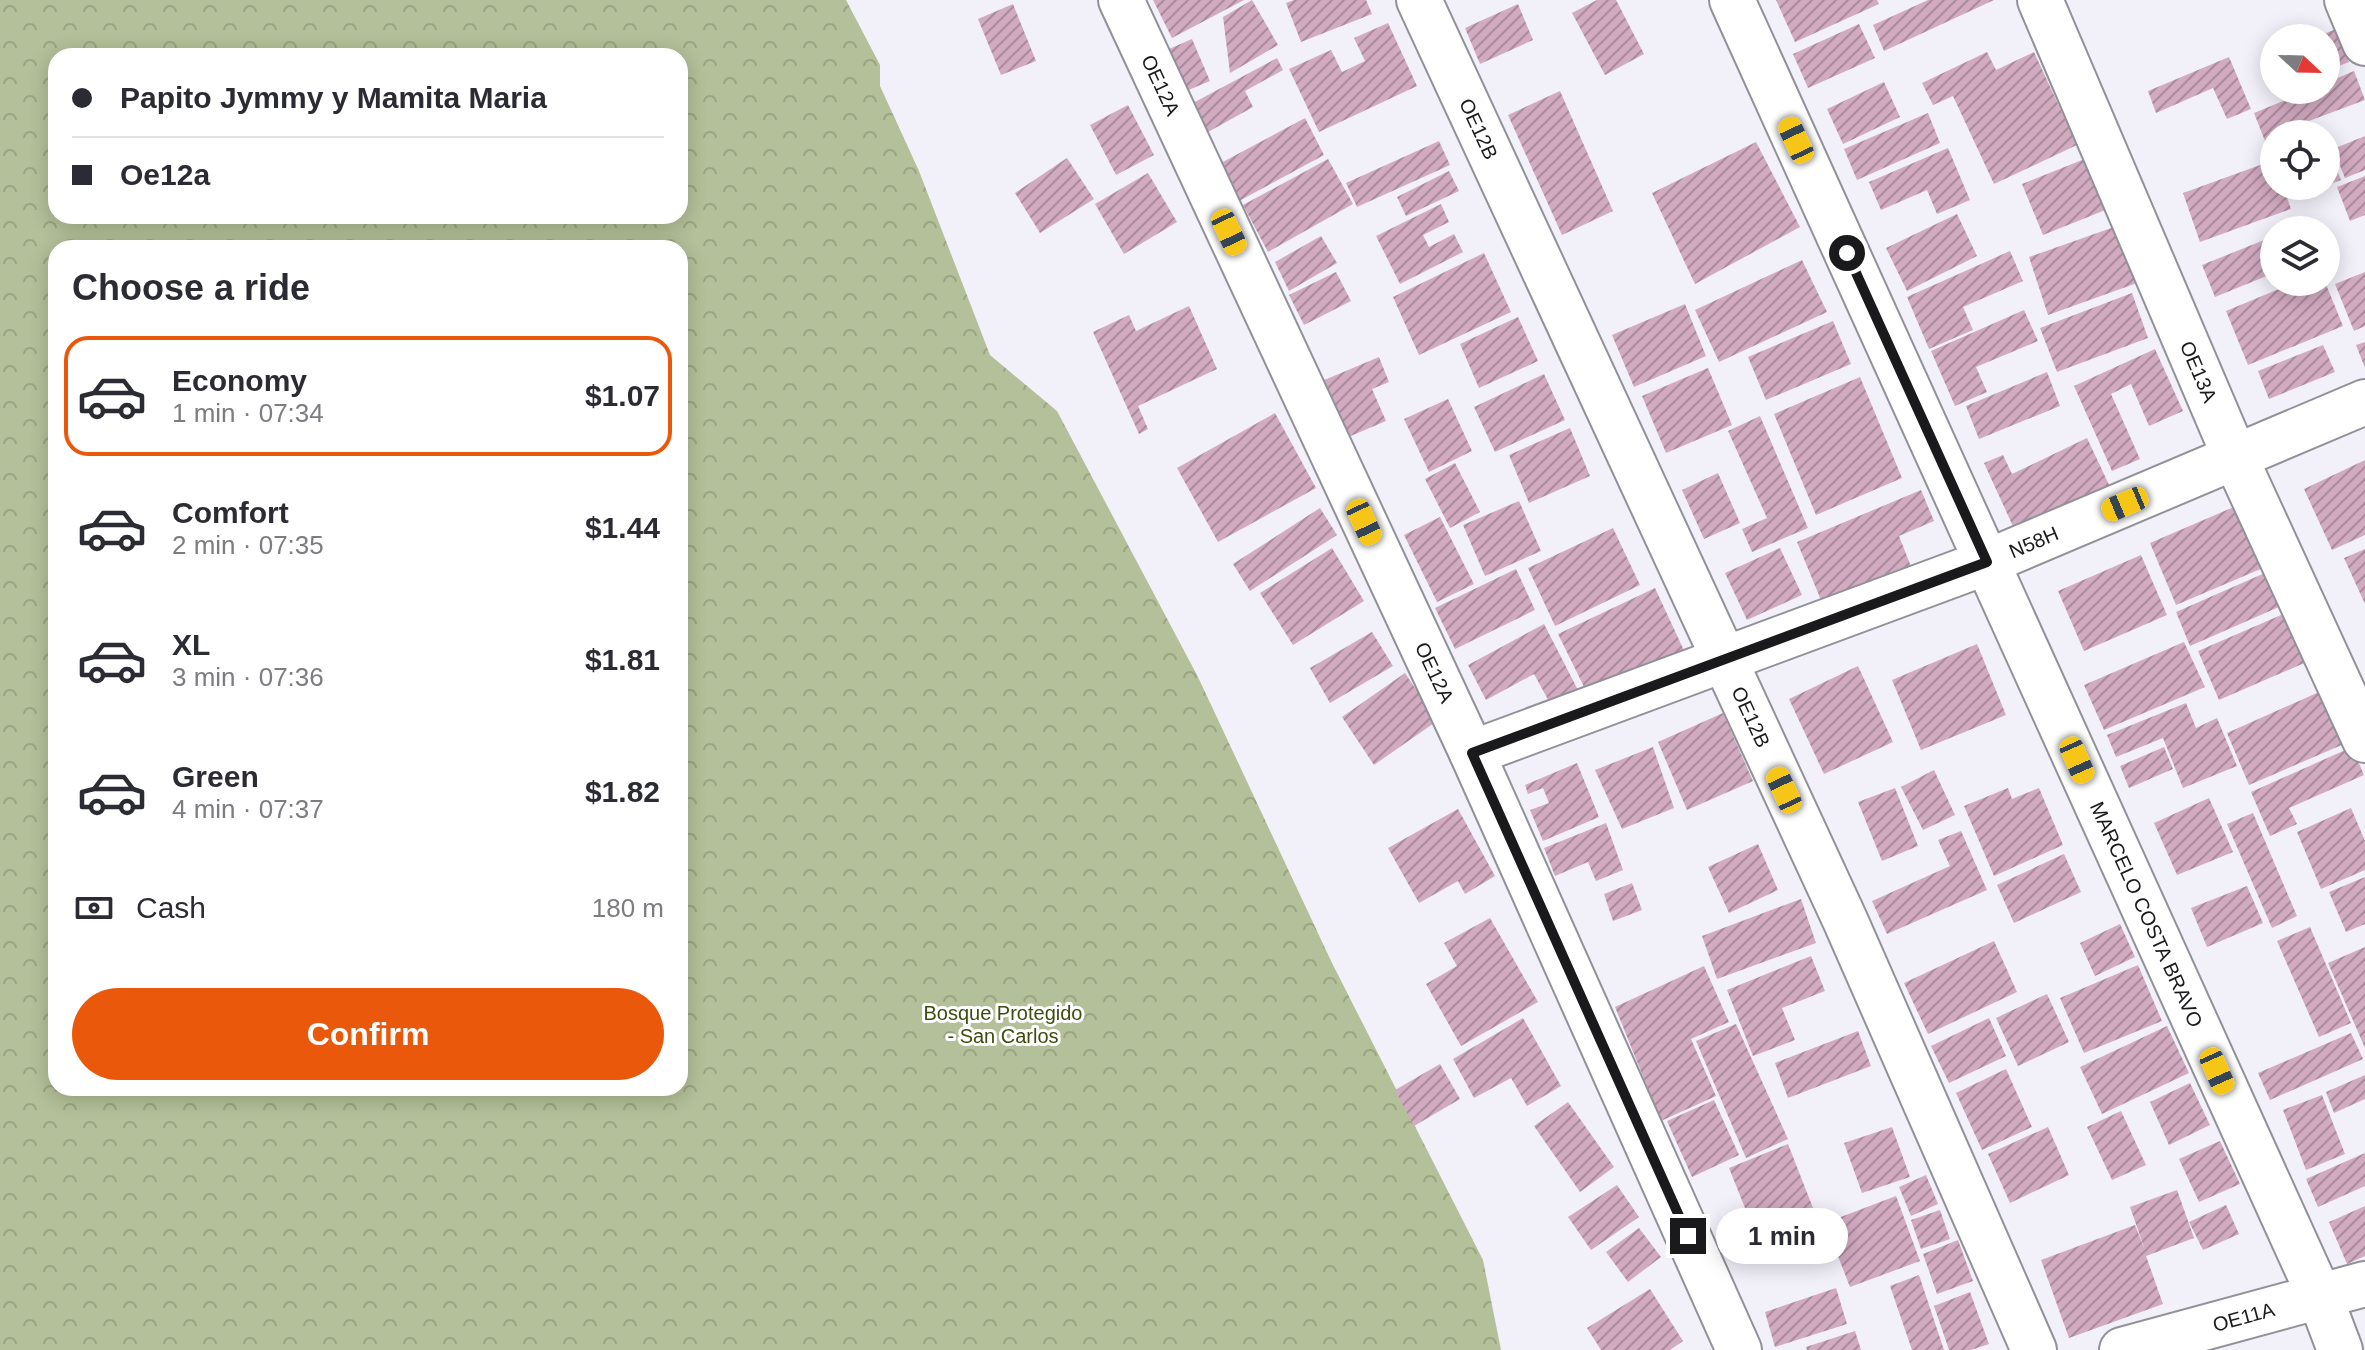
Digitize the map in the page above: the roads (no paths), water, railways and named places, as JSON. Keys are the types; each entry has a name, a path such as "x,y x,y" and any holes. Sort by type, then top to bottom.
{"street":[{"name":"OE12A","path":"1121,0 1472,753 1739,1350"},
{"name":"OE12B","path":"1419,0 1845,920 2034,1350"},
{"name":"MARCELO COSTA BRAVO","path":"1732,0 2320,1297 2340,1350"},
{"name":"OE13A","path":"2040,0 2235,457 2365,740"},
{"path":"2347,0 2365,43"},
{"name":"N58H","path":"1472,753 1987,562 2365,402"},
{"name":"OE11A","path":"2122,1350 2365,1284"}],"park label":[{"name":"Bosque Protegido - San Carlos","path":"1003,1024"}]}
